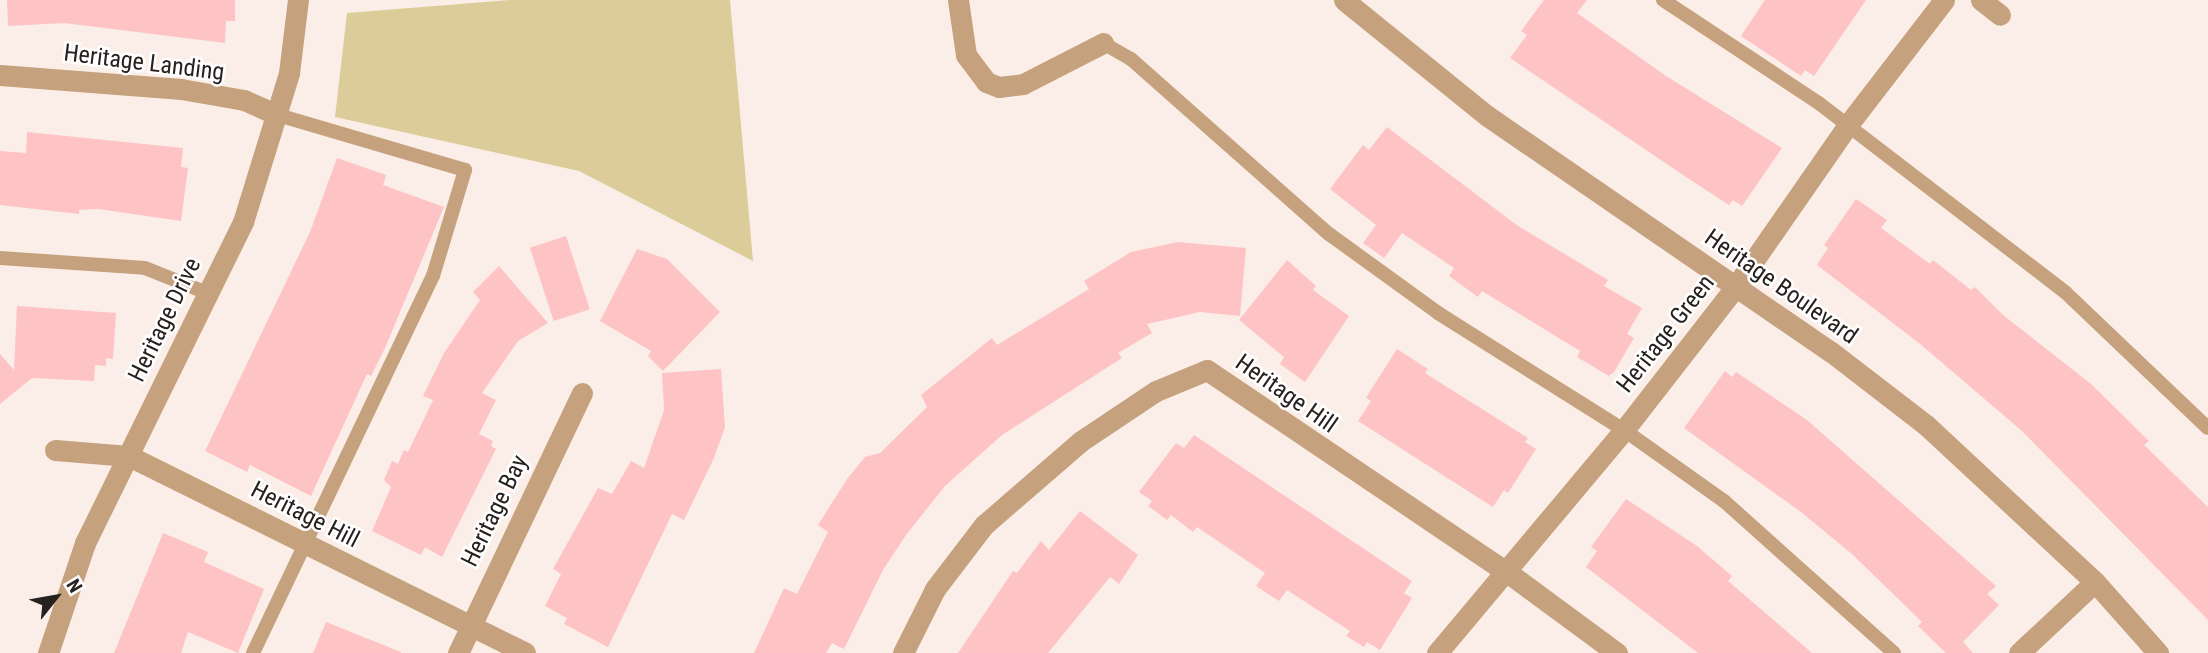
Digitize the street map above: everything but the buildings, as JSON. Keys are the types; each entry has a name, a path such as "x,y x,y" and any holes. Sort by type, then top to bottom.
{"street":[{"name":"Heritage Drive","path":"48,653 85,543 243,222 278,115 298,0"},
{"path":"958,0 966,55 986,82 999,88 1031,80 1104,43"},
{"name":"Heritage Boulevard","path":"1344,0 1486,116 1736,286 1926,425 2095,582 2158,653"},
{"name":"Heritage Green","path":"1437,653 1624,430 1736,286 1847,126 1944,0"},
{"path":"1981,0 2000,15"},
{"name":"Heritage Landing","path":"0,75 181,89 244,100 278,115"},
{"name":"Heritage Hill","path":"903,653 935,589 984,525 1081,441 1156,391 1206,370 1507,572 1617,653"},
{"name":"Heritage Bay","path":"458,653 468,625 582,393"},
{"name":"Heritage Hill","path":"55,450 129,456 525,653"},
{"path":"2019,653 2095,582"}],"lane":[{"path":"1663,0 1847,126 2065,292 2208,428"},
{"path":"1104,43 1130,59 1329,234 1438,313 1624,430 1724,501 1894,653"},
{"path":"253,653 433,276 465,170 278,115"},
{"path":"0,258 145,268 208,293"}],"shaded area":[{"path":"510,0 730,0 753,261 579,171 335,117 347,13"}]}
